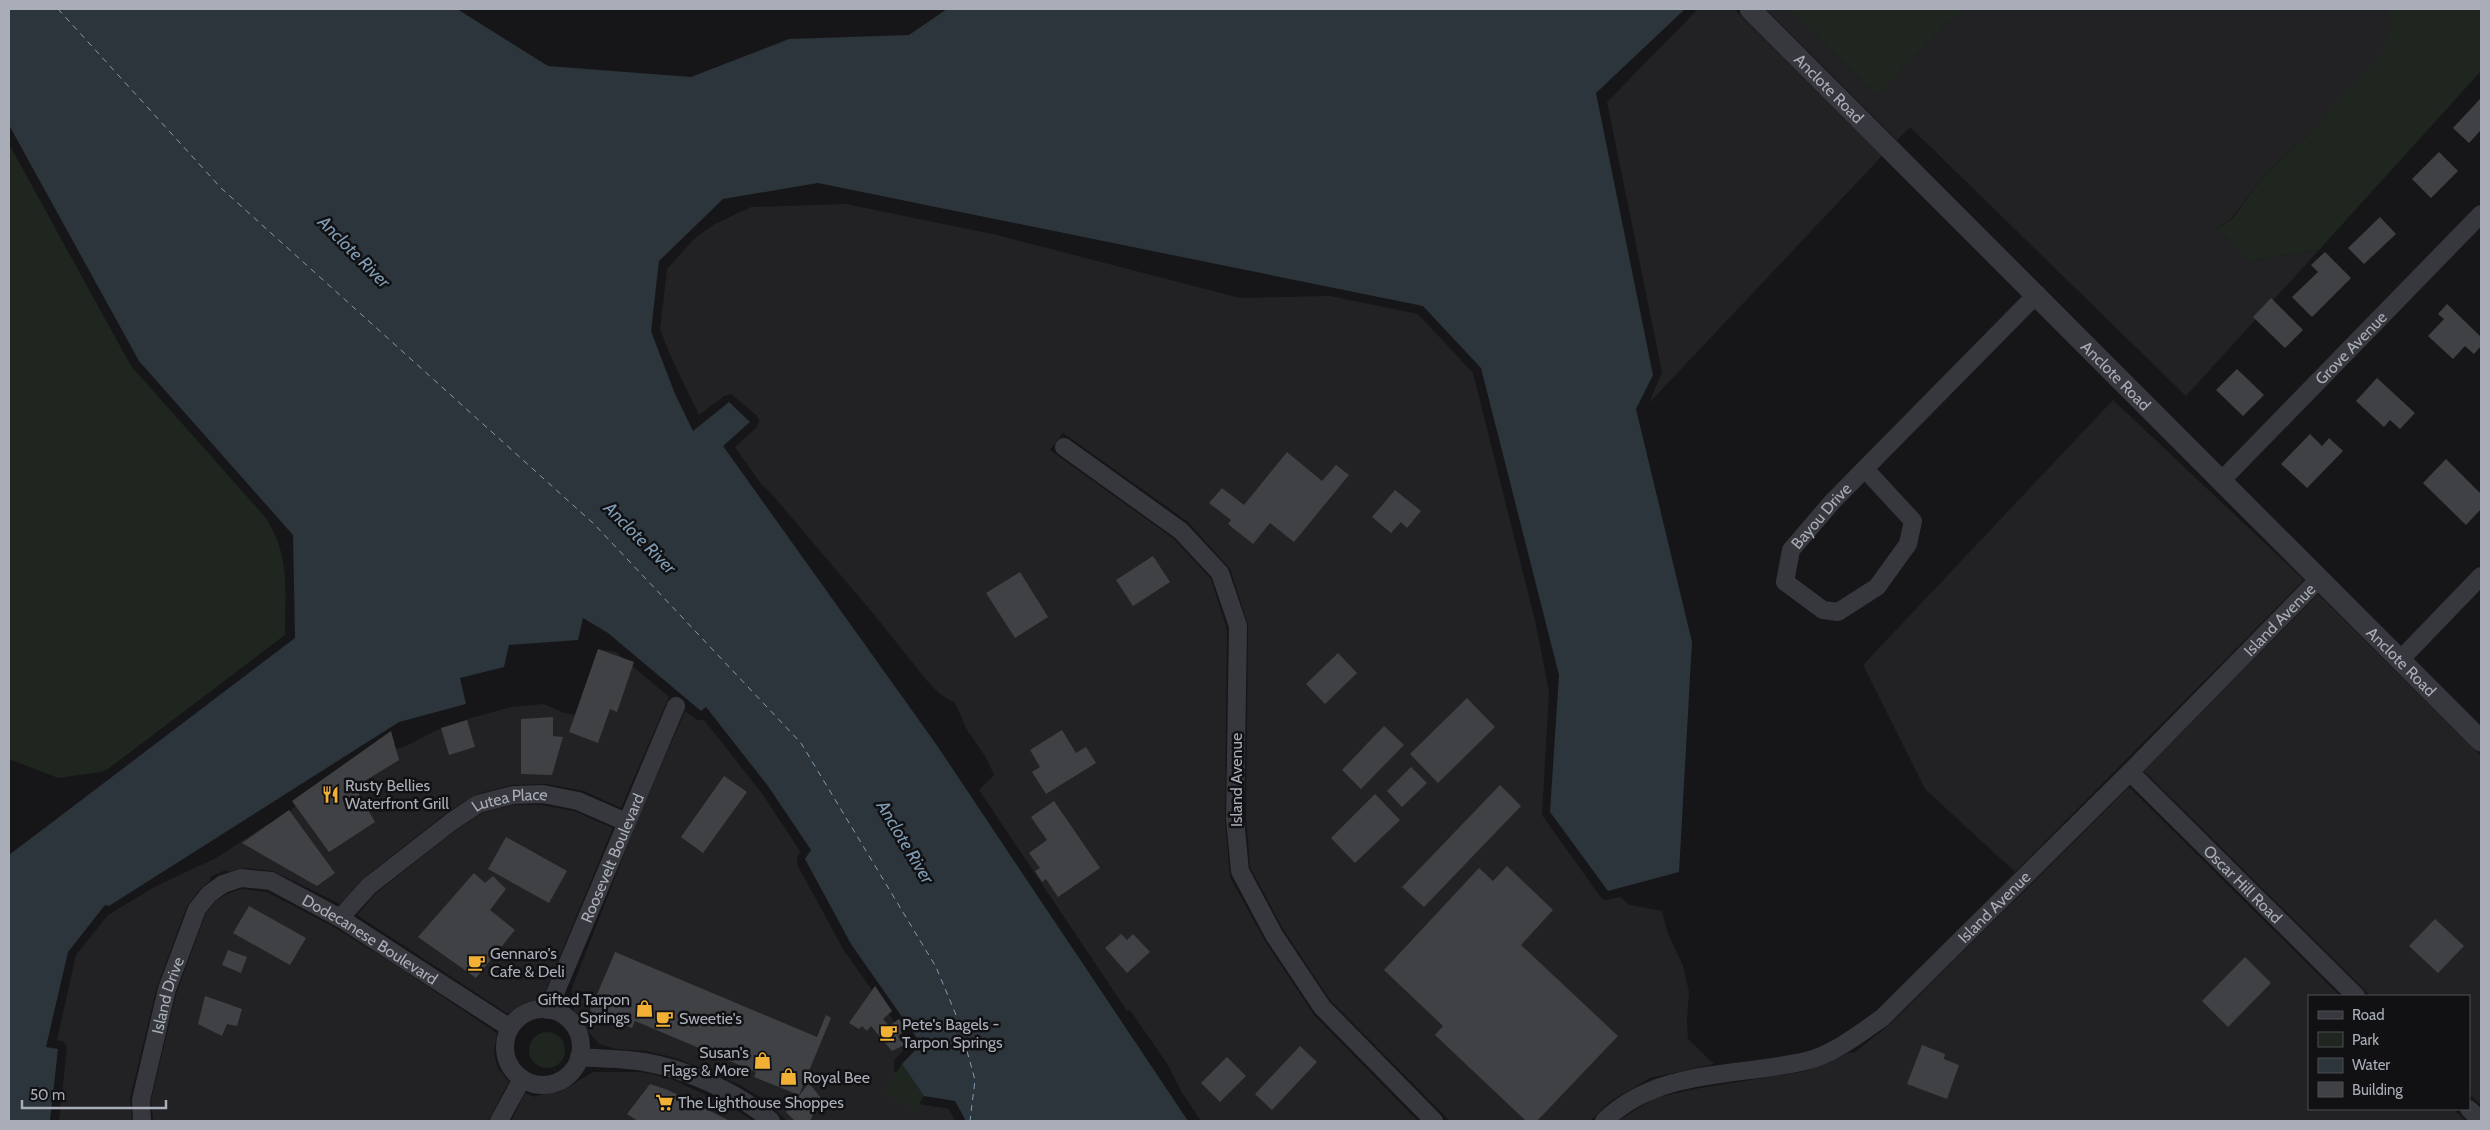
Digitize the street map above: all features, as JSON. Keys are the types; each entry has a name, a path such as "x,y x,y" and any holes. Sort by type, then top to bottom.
{"street":[{"name":"Anclote Road","path":"1750,9 2037,294 2221,482 2481,741"},
{"name":"Grove Avenue","path":"2221,482 2481,214"},
{"name":"Bayou Drive","path":"1864,469 1913,521 1908,544 1877,587 1838,612 1823,610 1785,582 1791,550 1864,469 2037,294"},
{"name":"Island Avenue","path":"1064,447 1181,531 1220,573 1238,626 1235,819 1240,871 1274,935 1322,1007 1434,1121"},
{"path":"2400,660 2481,576"},
{"name":"Island Avenue","path":"1604,1121 1616,1110 1652,1088 1699,1077 1807,1060 1845,1044 1882,1018 2130,772 2319,579"},
{"name":"Roosevelt Boulevard","path":"548,1010 676,706"},
{"name":"Oscar Hill Road","path":"2130,772 2355,995"},
{"name":"Lutea Place","path":"340,918 370,886 451,822 478,804 513,795 543,794 578,801 626,822"},
{"name":"Dodecanese Boulevard","path":"223,884 241,878 271,881 340,918 510,1028"},
{"name":"Island Drive","path":"142,1121 141,1100 167,989 197,909 209,894 223,884"},
{"path":"537,1009 548,1010 560,1014 570,1021 577,1032 580,1044 579,1057 574,1068 566,1077 556,1083 545,1085 533,1084 522,1079 510,1065 505,1050 506,1039 510,1028 517,1019 537,1009"},
{"path":"579,1057 643,1062 673,1068 754,1106 771,1121"},
{"path":"500,1121 522,1079"},
{"path":"2470,1109 2481,1121"}],"shaded area":[{"path":"1698,9 1734,9 1882,156 1649,403 1662,372 1607,102"},
{"path":"1766,9 1788,9 1878,95 1946,25 1967,9 2386,9 2392,21 2382,54 2308,135 2266,173 2231,219 2217,229 2248,261 2319,250 2186,396 1910,127 1897,140"},
{"path":"846,204 997,235 1240,298 1330,296 1418,314 1473,373 1536,625 1549,692 1542,815 1602,899 1607,900 1620,897 1630,905 1662,911 1667,931 1683,966 1689,992 1688,1039 1714,1064 1650,1078 1611,1101 1590,1121 1450,1121 1330,1000 1283,929 1250,867 1246,817 1248,625 1230,569 1188,522 1063,433 1050,450 1174,539 1211,579 1227,629 1225,820 1230,877 1265,941 1314,1015 1418,1121 1201,1121 1181,1091 1168,1065 1130,1010 1127,1011 979,790 994,775 985,756 967,730 955,703 941,695 928,682 872,612 770,492 761,484 735,447 757,427 759,421 757,416 731,394 724,396 699,415 670,355 660,329 667,269 693,240 713,225 751,207"},
{"path":"2113,400 2304,580 2015,872 1925,789 1863,665"},
{"path":"2318,594 2481,756 2481,1105 2470,1094 2470,995 2370,995 2144,771"},
{"path":"603,650 616,652 669,697 621,808 584,791 546,784 512,785 477,794 445,814 364,878 340,904 273,871 244,868 228,872 226,870 210,877 211,880 201,888 187,906 157,987 130,1099 132,1121 59,1121 67,1047 64,1042 57,1040 76,955 108,915 156,886 216,858 265,826 285,816 315,787 369,755 404,747 435,731 471,718 511,707 544,704 564,713 580,716"},
{"path":"685,711 697,720 704,720 761,792 800,851 797,864 843,949 910,1044 894,1060 894,1070 919,1104 949,1109 955,1121 787,1121 760,1097 740,1085 676,1058 646,1051 616,1049 599,1044 577,1019 574,1013 572,988 635,826"},
{"path":"2129,787 2339,995 2308,995 2308,1110 2454,1110 2466,1121 1618,1121 1655,1098 1700,1088 1807,1071 1851,1052 1854,1053 1889,1025"},
{"path":"513,805 541,805 574,811 613,828 542,999 524,1003 508,1014 357,915 376,893 456,830 482,813"},
{"path":"241,889 267,892 334,927 394,964 497,1033 494,1054 498,1068 509,1082 488,1121 153,1121 151,1100 177,991 206,913 215,901"},
{"path":"593,1072 641,1072 669,1078 728,1105 754,1121 511,1121 525,1093 536,1097 538,1095 560,1092"}],"green space":[{"path":"1788,9 1967,9 1946,25 1878,95"},
{"path":"2386,9 2481,9 2481,71 2319,250 2248,261 2217,229 2232,219 2266,173 2308,135 2381,54 2392,22"},
{"path":"9,144 131,366 265,517 279,546 285,574 285,635 108,769 101,772 58,778 9,759"},
{"path":"547,1032 559,1038 565,1050 559,1062 547,1068 535,1062 529,1050 535,1038"},
{"path":"902,1064 924,1096 916,1109 899,1102 884,1091"}],"water":[{"name":"Anclote River","path":"9,9 457,9 548,66 691,77 789,39 909,35 947,9 1685,9 1596,93 1653,375 1636,409 1692,642 1679,872 1608,891 1550,812 1559,675 1481,368 1423,306 818,183 723,199 659,261 651,331 675,394 693,431 729,402 750,422 723,446 936,744 1188,1121 966,1121 955,1101 924,1096 902,1064 921,1044 851,944 805,859 811,850 768,786 706,707 701,711 608,633 583,618 578,640 509,645 504,667 460,678 466,704 399,722 109,906 105,905 68,952 46,1047 58,1049 50,1121 9,1121 9,855 295,638 293,535 139,361 9,125"}],"building":[{"path":"2481,98 2481,130 2469,143 2453,128"},
{"path":"2439,152 2458,171 2431,198 2412,179"},
{"path":"2380,217 2396,234 2364,264 2348,248"},
{"path":"2325,252 2351,278 2312,317 2292,297 2318,272 2311,265"},
{"path":"2271,298 2303,330 2285,348 2253,317"},
{"path":"2447,304 2481,337 2481,346 2474,354 2465,346 2453,359 2428,336 2444,319 2438,314"},
{"path":"2237,369 2264,395 2243,416 2216,390"},
{"path":"2377,378 2415,413 2400,429 2390,420 2384,427 2356,401"},
{"path":"2310,434 2322,446 2329,438 2343,451 2307,488 2281,464"},
{"path":"1287,452 1322,481 1336,465 1349,475 1294,542 1270,523 1253,544 1228,524 1231,520 1209,503 1222,488 1244,505"},
{"path":"2446,459 2481,494 2481,509 2466,525 2423,483"},
{"path":"1395,490 1421,511 1407,528 1401,522 1391,533 1372,517"},
{"path":"1153,556 1170,582 1133,606 1116,580"},
{"path":"1020,572 1048,617 1015,638 986,593"},
{"path":"598,649 634,662 617,712 610,709 598,743 569,732"},
{"path":"1338,653 1357,673 1325,704 1306,684"},
{"path":"1467,698 1495,727 1438,783 1410,754"},
{"path":"553,717 553,736 563,737 552,775 521,774 521,719"},
{"path":"467,720 475,747 449,755 441,728"},
{"path":"1384,726 1404,745 1361,789 1342,770"},
{"path":"1062,730 1076,753 1086,747 1096,763 1046,794 1032,772 1040,767 1030,750"},
{"name":"Rusty Bellies Waterfront Grill","path":"391,731 399,760 355,787 375,822 329,852 292,801"},
{"path":"1411,767 1427,783 1402,807 1387,791"},
{"path":"724,776 747,792 703,853 681,837"},
{"path":"1500,785 1521,806 1424,907 1402,887"},
{"path":"1375,794 1400,820 1355,863 1331,838"},
{"path":"1054,801 1100,868 1058,897 1046,879 1042,882 1035,871 1040,868 1029,853 1047,840 1031,817"},
{"path":"289,810 335,873 317,886 242,843"},
{"path":"506,837 567,871 549,903 488,869"},
{"path":"1507,866 1553,910 1521,945 1618,1036 1537,1121 1526,1121 1435,1035 1443,1026 1384,970 1479,868 1493,881"},
{"path":"474,873 485,883 493,876 506,889 490,910 515,930 476,978 418,937"},
{"path":"249,906 306,938 290,965 233,933"},
{"path":"2435,919 2464,946 2438,973 2409,946"},
{"path":"1121,934 1127,940 1133,934 1150,952 1127,973 1105,948"},
{"path":"228,950 247,957 241,973 222,965"},
{"path":"615,952 817,1037 826,1015 831,1018 799,1095 754,1077 756,1072 635,1021 632,1028 590,1011"},
{"path":"2245,957 2271,983 2228,1027 2202,1001"},
{"path":"875,986 892,1011 883,1019 889,1026 899,1019 906,1029 898,1036 904,1045 892,1051 871,1026 867,1031 862,1026 859,1029 849,1023"},
{"path":"205,996 242,1009 237,1026 227,1024 222,1036 198,1024"},
{"path":"1922,1045 1945,1054 1944,1059 1959,1065 1947,1099 1907,1084"},
{"path":"1300,1046 1317,1062 1272,1110 1255,1094"},
{"path":"1227,1057 1246,1076 1220,1102 1201,1083"},
{"path":"809,1083 821,1098 810,1121 795,1121 786,1112"},
{"name":"The Lighthouse Shoppes","path":"650,1084 668,1090 730,1121 638,1121 627,1114"}],"ferry route":[{"path":"58,9 221,188 594,524 801,743 936,967 959,1022 975,1080 970,1121"}],"place":[{"name":"Rusty Bellies Waterfront Grill","path":"331,794"},
{"name":"Gennaro's Cafe & Deli","path":"476,962"},
{"name":"Gifted Tarpon Springs","path":"644,1008"},
{"name":"Sweetie's","path":"665,1018"},
{"name":"Pete's Bagels - Tarpon Springs","path":"888,1033"},
{"name":"Susan's Flags & More","path":"763,1061"},
{"name":"Royal Bee","path":"789,1077"},
{"name":"The Lighthouse Shoppes","path":"664,1102"}]}
